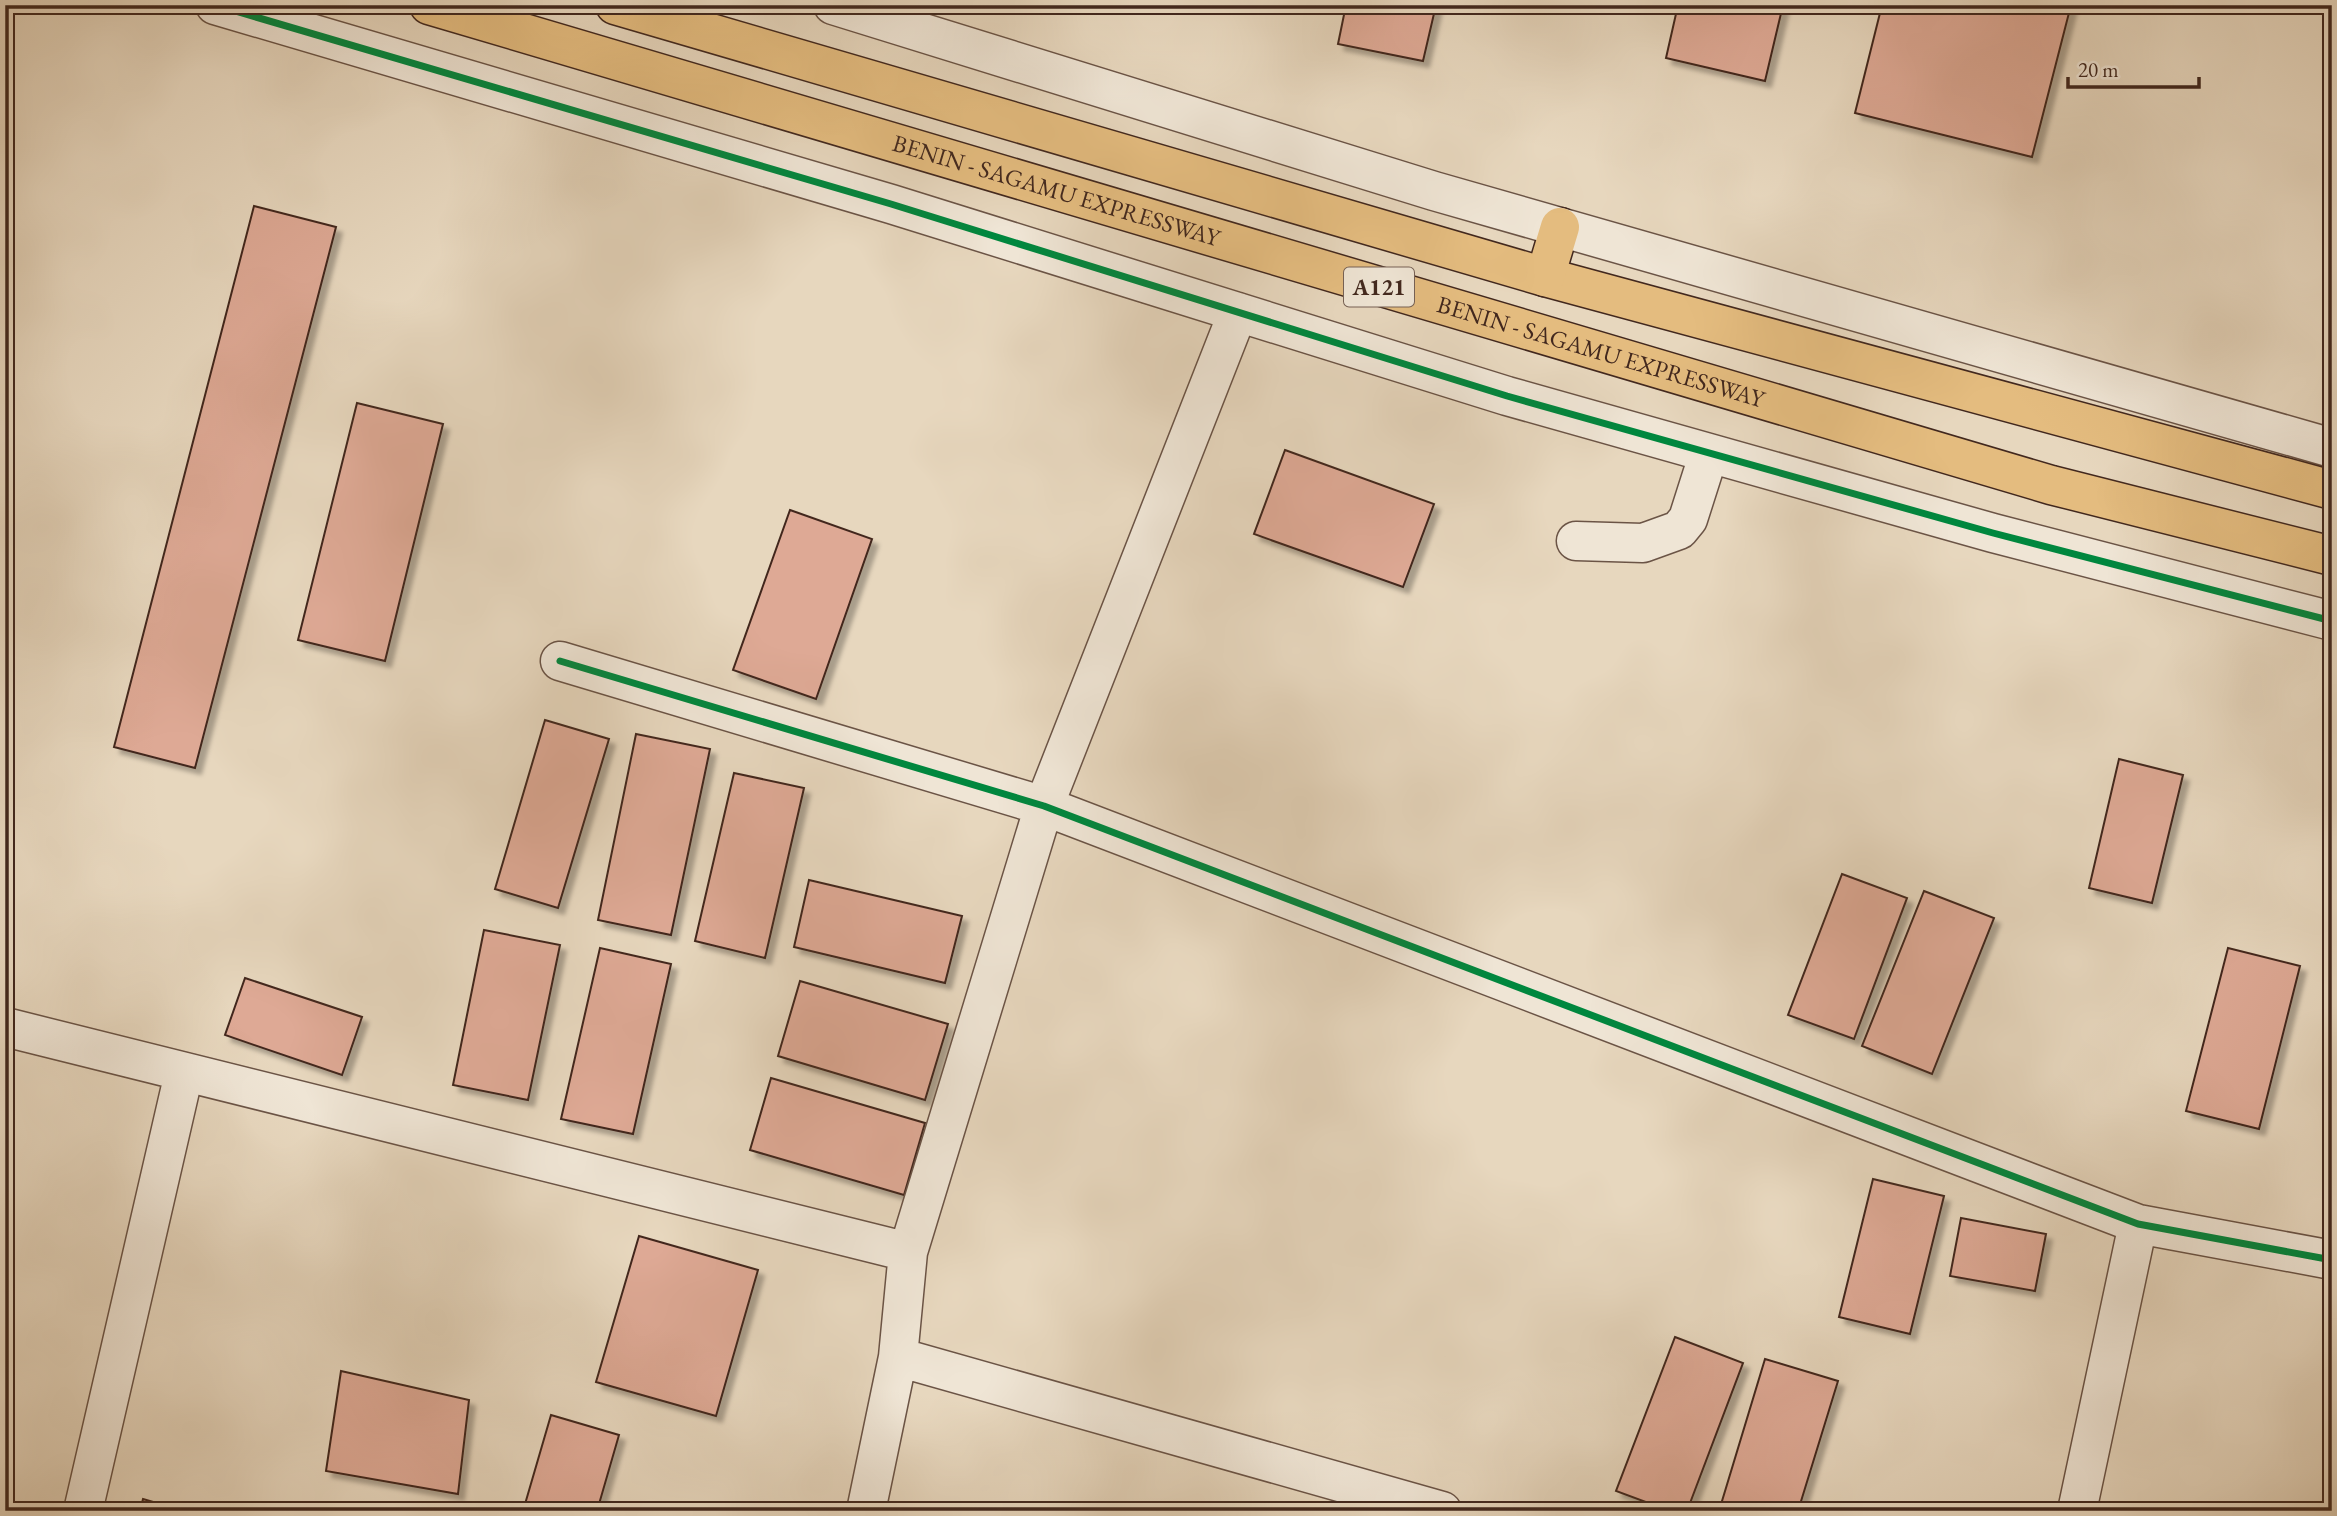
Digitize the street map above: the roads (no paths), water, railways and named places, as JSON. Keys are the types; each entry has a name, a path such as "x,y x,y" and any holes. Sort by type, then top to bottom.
{"highway":[{"name":"BENIN - SAGAMU EXPRESSWAY","path":"429,5 2051,485 2332,556"},
{"name":"A121","path":"615,5 1545,277 2332,490"},
{"path":"1545,277 1560,227"}],"street":[{"path":"215,5 891,204 1507,396 1993,533 2332,621"},
{"path":"834,5 880,12 1421,187 2332,448"},
{"path":"866,1511 898,1357 908,1252 1044,806 1238,312"},
{"path":"1576,541 1643,543 1679,530 1688,519 1709,453"},
{"path":"560,661 1044,806 2137,1224 2332,1260"},
{"path":"5,1027 908,1252"},
{"path":"83,1511 184,1073"},
{"path":"2077,1511 2137,1224"},
{"path":"898,1357 1442,1511"}]}
